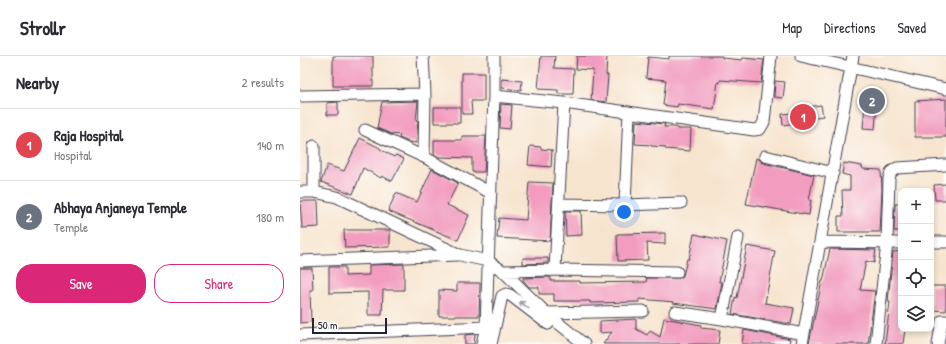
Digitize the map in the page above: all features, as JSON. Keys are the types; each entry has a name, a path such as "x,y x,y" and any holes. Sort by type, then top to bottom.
{"street":[{"path":"423,56 425,94 424,158"},
{"path":"482,344 486,326 494,56"},
{"path":"494,96 564,103 754,130 760,129 764,122 771,56"},
{"path":"801,56 852,61 946,89"},
{"path":"675,312 722,319 803,339 852,61"},
{"path":"300,96 425,94"},
{"path":"555,270 564,103"},
{"path":"626,205 629,112"},
{"path":"365,130 424,158 491,193"},
{"path":"314,146 314,192"},
{"path":"765,156 833,173"},
{"path":"876,344 887,243 889,179 892,172 897,168 946,164"},
{"path":"300,192 314,192 337,197 460,255 488,261 502,271 570,340 584,344"},
{"path":"559,204 626,205 681,203"},
{"path":"722,319 738,237"},
{"path":"820,242 898,243"},
{"path":"934,242 946,242"},
{"path":"300,261 460,255"},
{"path":"502,271 555,270 677,272"},
{"path":"491,344 502,296 506,294 549,319 643,311"},
{"path":"938,344 942,321 946,321"},
{"path":"300,335 486,326"}],"building":[{"path":"333,56 373,56 373,86 333,86"},
{"path":"541,56 555,56 554,68 574,69 573,94 558,94 558,90 538,89"},
{"path":"577,56 607,56 606,75 608,75 606,102 591,100 593,70 576,69"},
{"path":"669,56 722,56 722,58 742,60 743,58 764,60 761,83 720,80 720,83 718,82 714,109 678,104 677,107 663,105 666,80 646,78 648,57 669,59"},
{"path":"462,73 484,73 484,101 471,101 472,114 462,114"},
{"path":"502,79 522,81 521,90 502,88"},
{"path":"775,81 785,82 783,98 774,97"},
{"path":"866,93 878,94 875,129 863,128"},
{"path":"946,99 946,137 915,137 915,101"},
{"path":"418,101 416,143 399,138 400,135 391,134 377,128 382,102"},
{"path":"338,102 338,115 327,115 327,103"},
{"path":"501,104 512,105 510,129 500,128"},
{"path":"821,105 823,116 810,118 811,121 783,125 782,114 793,113 793,109"},
{"path":"434,107 460,107 460,123 434,123"},
{"path":"636,121 665,124 664,127 677,127 677,129 691,129 690,151 635,144"},
{"path":"462,136 486,136 484,172 472,172 472,158 439,157 434,154 434,140 462,140"},
{"path":"360,138 394,157 396,155 404,159 392,181 382,176 381,178 363,168 353,194 321,182 327,165 344,171"},
{"path":"530,146 552,150 551,167 528,165"},
{"path":"756,158 763,163 814,175 809,200 811,200 809,215 746,204"},
{"path":"844,163 862,166 863,169 881,170 882,190 880,232 838,232 838,216 843,216 842,190 850,190 850,176 842,174"},
{"path":"432,169 458,183 447,205 469,215 458,240 388,211 396,193 417,202"},
{"path":"529,182 553,183 550,241 497,238 499,218 526,220"},
{"path":"946,184 946,200 935,200 934,185"},
{"path":"300,201 318,201 319,227 302,228"},
{"path":"895,204 898,204 898,231 894,231"},
{"path":"565,211 581,211 582,235 566,236"},
{"path":"344,230 390,230 390,247 345,248"},
{"path":"665,233 665,244 647,243 648,260 618,261 617,234"},
{"path":"694,234 727,241 719,282 722,282 717,309 673,303 674,302 639,299 639,302 590,303 590,301 554,301 554,294 539,294 539,287 529,287 523,280 523,278 548,277 551,278 551,281 580,281 580,283 646,282 647,278 680,278 683,276 687,259 689,259"},
{"path":"747,246 775,251 765,303 794,308 791,324 732,314 735,297 737,298"},
{"path":"830,249 876,250 874,263 866,261 860,290 875,291 868,344 809,344"},
{"path":"898,251 898,332 905,332 903,344 885,344 890,302 888,302 893,252"},
{"path":"523,258 548,258 548,263 523,264"},
{"path":"404,264 404,290 383,290 382,315 368,315 368,292 329,293 329,267 345,267 345,276 369,275 369,265"},
{"path":"300,268 312,268 313,290 310,290 311,322 300,323"},
{"path":"457,283 480,283 479,316 439,316 439,290 457,291"},
{"path":"934,286 946,286 946,311 934,310"},
{"path":"664,318 701,325 701,328 720,330 718,344 603,344 612,332 600,333 600,321 636,319 636,329 647,335 650,331 660,337"},
{"path":"744,330 790,339 789,344 742,344"},
{"path":"475,334 474,344 465,344 465,335"}],"place":[{"name":"Abhaya Anjaneya Temple","path":"872,101"},
{"name":"Raja Hospital","path":"803,117"}]}
